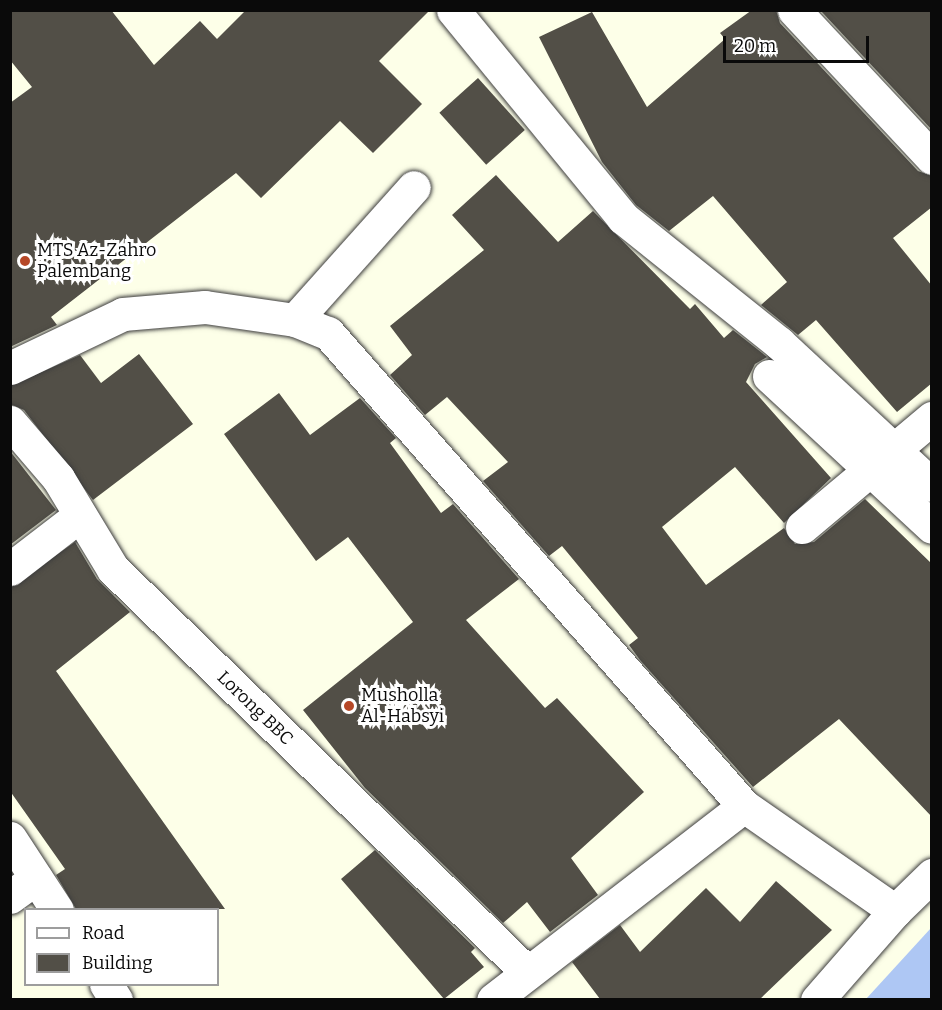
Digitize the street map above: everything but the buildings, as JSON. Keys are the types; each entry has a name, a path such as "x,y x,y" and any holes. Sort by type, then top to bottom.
{"street":[{"path":"453,10 624,218 779,343 881,459 932,527"},
{"path":"794,10 932,158"},
{"path":"295,320 414,187"},
{"path":"10,368 123,314 206,307 295,320 328,333 744,806 896,911"},
{"path":"769,376 881,459 932,485"},
{"path":"802,527 932,418"},
{"name":"Lorong BBC","path":"10,422 58,478 112,569 527,972"},
{"path":"10,569 80,515"},
{"path":"493,999 744,806"},
{"path":"10,838 56,908"},
{"path":"817,999 896,911 932,875"},
{"path":"10,897 36,878"},
{"path":"107,986 116,999"}],"water":[{"path":"931,928 931,999 866,999"}],"place":[{"name":"MTS Az-Zahro Palembang","path":"25,261"},
{"name":"Musholla Al-Habsyi","path":"349,706"}]}
